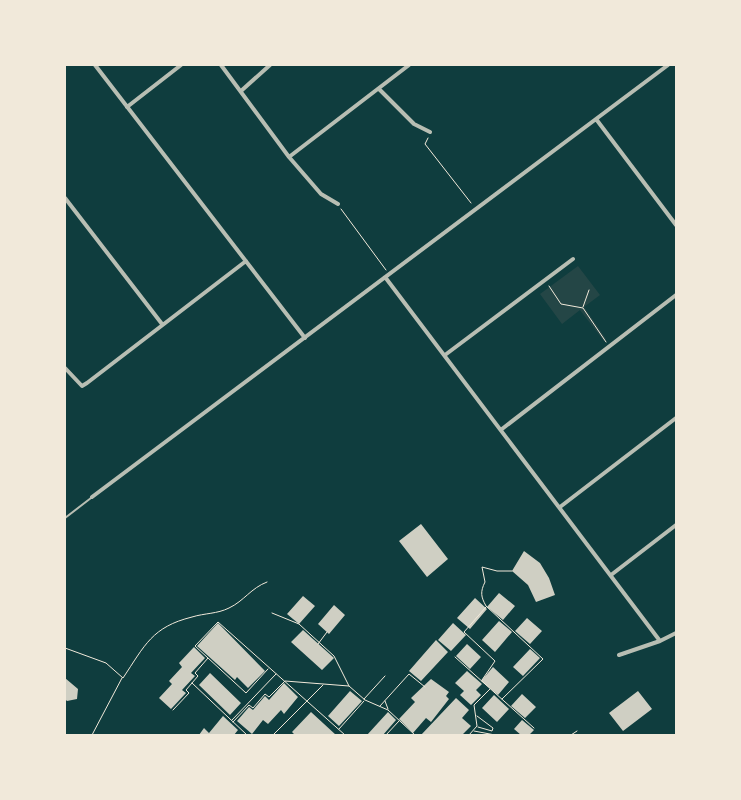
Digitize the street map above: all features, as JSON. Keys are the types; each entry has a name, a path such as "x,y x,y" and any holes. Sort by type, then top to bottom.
{"street":[{"path":"95,65 304,338"},
{"path":"127,107 181,65"},
{"path":"221,65 289,157 321,194 338,204"},
{"path":"241,91 270,65"},
{"path":"289,157 409,65"},
{"path":"92,497 668,65"},
{"path":"379,89 414,124 430,132"},
{"path":"596,119 676,225"},
{"path":"65,198 162,324"},
{"path":"445,355 573,259"},
{"path":"65,368 82,386 246,261"},
{"path":"385,277 660,641"},
{"path":"502,430 676,295"},
{"path":"560,507 676,418"},
{"path":"611,575 676,525"},
{"path":"619,654 660,641 676,633"}],"lane":[{"path":"65,518 92,497"}],"path":[{"path":"430,132 425,144 471,203"},
{"path":"338,204 386,270"},
{"path":"549,286 561,304 582,308 610,346"},
{"path":"582,308 589,290"},
{"path":"502,699 543,659 486,606 481,597 481,589 485,582 482,567 497,571 512,570"},
{"path":"92,735 123,678 151,638 160,629 176,620 217,613 232,607 249,591 267,582"},
{"path":"481,680 495,661 464,632 486,606"},
{"path":"272,613 299,624 334,656 349,686 364,700 388,710 415,735"},
{"path":"268,669 246,693 195,646 218,622 268,669 285,681 345,735"},
{"path":"318,643 328,632"},
{"path":"65,648 106,663 123,678"},
{"path":"455,657 534,728"},
{"path":"173,710 189,693 186,690 198,676 195,673 208,658"},
{"path":"232,721 276,674"},
{"path":"379,706 409,674 424,687"},
{"path":"339,730 385,676"},
{"path":"285,681 349,686"},
{"path":"232,721 249,705 253,708 265,694 269,697 285,681"},
{"path":"192,683 247,735"},
{"path":"273,735 324,685"},
{"path":"477,726 474,705 490,689"},
{"path":"385,700 388,710"},
{"path":"476,716 493,728 492,731 477,726"},
{"path":"386,735 400,720"},
{"path":"469,735 477,726"},
{"path":"473,730 495,735"},
{"path":"570,735 577,731"}],"shaded area":[{"path":"578,266 600,295 584,307 606,339 604,341 580,310 562,324 540,294"}],"building":[{"path":"421,524 448,559 427,577 399,541"},
{"path":"524,551 540,563 549,578 555,595 536,602 528,585 512,571"},
{"path":"499,593 515,606 503,620 487,607"},
{"path":"303,596 315,606 299,624 287,614"},
{"path":"475,598 487,609 470,629 457,618"},
{"path":"334,605 345,615 329,634 318,624"},
{"path":"527,618 542,631 530,644 515,631"},
{"path":"499,621 512,632 495,652 482,640"},
{"path":"218,623 265,671 248,688 237,677 235,680 197,646"},
{"path":"453,623 466,635 451,651 438,640"},
{"path":"303,630 334,658 322,670 291,642"},
{"path":"436,640 448,652 421,681 409,671"},
{"path":"467,644 481,657 470,669 456,656"},
{"path":"194,647 205,658 191,673 195,676 182,690 186,693 171,709 159,698 172,684 169,681 182,667 179,663"},
{"path":"530,649 540,658 523,676 513,667"},
{"path":"493,667 509,682 498,695 481,681"},
{"path":"467,671 482,684 476,690 481,695 471,705 460,695 464,691 455,683"},
{"path":"210,673 241,703 230,715 199,685"},
{"path":"65,678 78,689 77,699 67,701 65,699"},
{"path":"431,679 449,692 446,696 449,699 431,722 426,718 413,733 399,719 415,702 411,698"},
{"path":"284,683 298,697 284,714 281,710 268,724 263,720 252,734 237,721 249,707 253,710 265,696 269,700"},
{"path":"350,691 362,701 339,726 328,716"},
{"path":"638,691 652,709 623,731 609,713"},
{"path":"522,694 536,707 525,718 511,706"},
{"path":"494,695 509,709 497,722 482,708"},
{"path":"456,698 469,710 462,718 471,726 462,735 421,735"},
{"path":"311,712 336,735 295,735 292,732"},
{"path":"388,712 396,720 383,735 367,735"},
{"path":"223,716 238,730 234,735 199,735 204,728 209,733"},
{"path":"522,720 534,730 529,735 521,735 514,729"}]}
